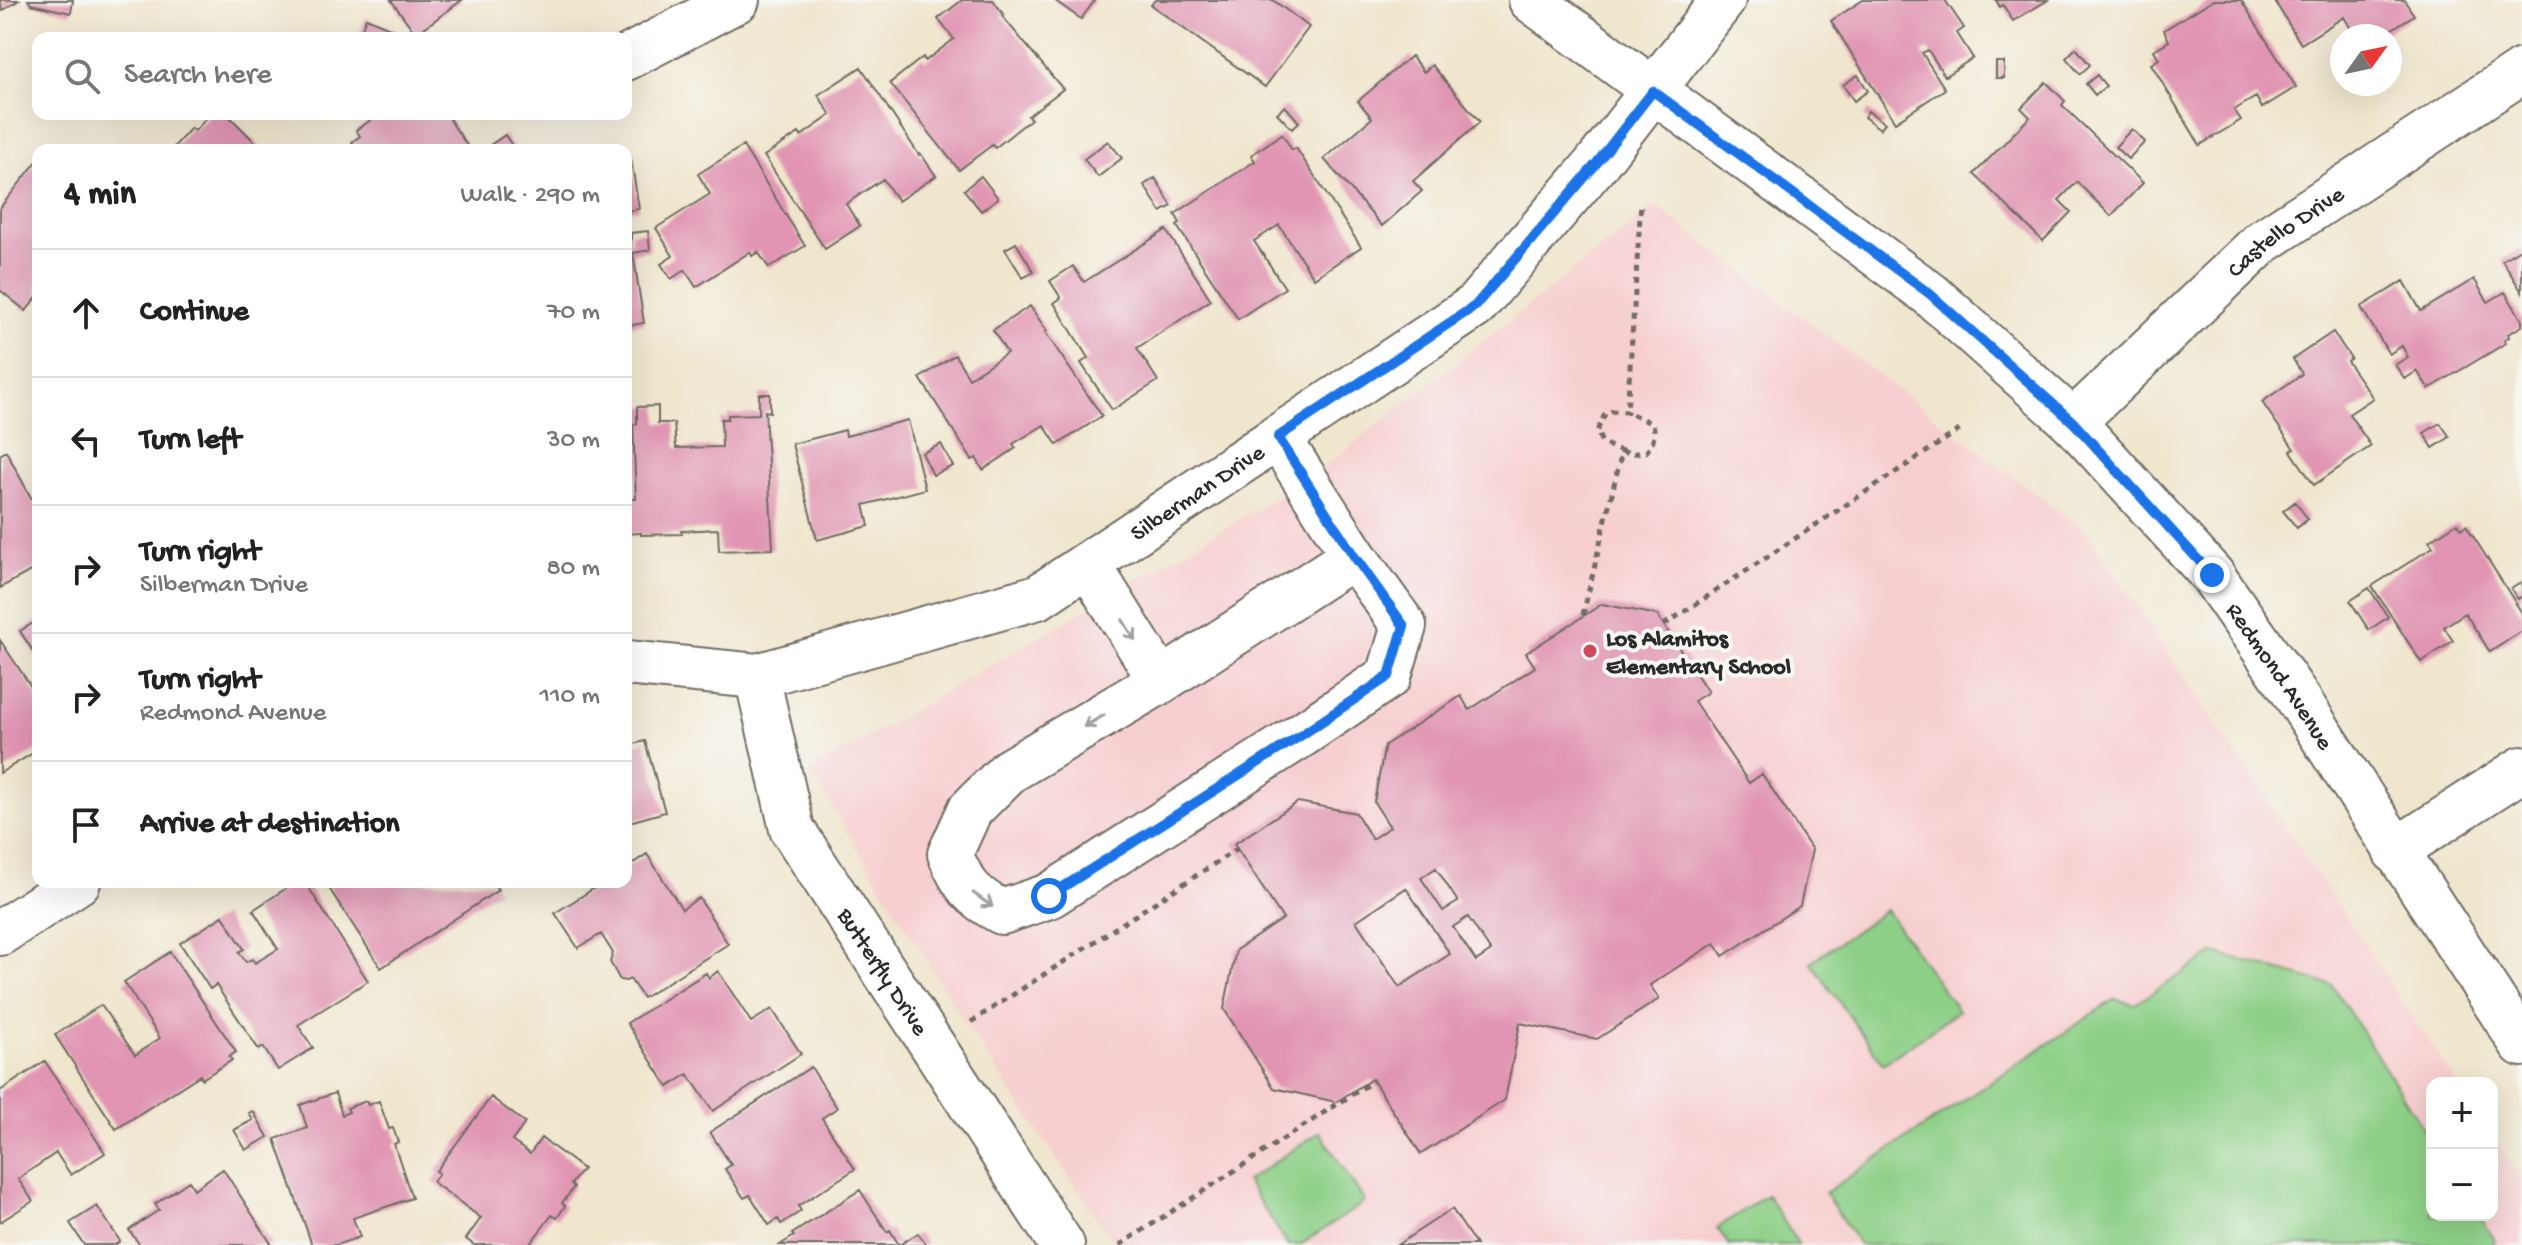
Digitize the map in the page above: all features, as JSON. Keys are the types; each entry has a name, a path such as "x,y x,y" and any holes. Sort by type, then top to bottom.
{"street":[{"path":"632,55 737,0"},
{"name":"Redmond Avenue","path":"1531,0 1930,294 2073,422 2212,575 2291,688 2522,1044"},
{"name":"Silberman Drive","path":"632,664 757,676 1038,597 1475,306 1596,164 1723,0"},
{"name":"Castello Drive","path":"2073,422 2262,242 2522,71"},
{"path":"1278,437 1354,556 1404,626 1389,676 1049,896 1002,912 980,901 961,881 950,854 970,810 1009,771 1161,681 1354,556"},
{"path":"1088,564 1161,681"},
{"name":"Butterfly Drive","path":"757,676 792,829 1062,1245"},
{"path":"2395,851 2522,769"},
{"path":"0,933 69,888"}],"path":[{"path":"1627,412 1641,202"},
{"path":"1627,412 1653,424 1652,444 1646,452 1634,455 1602,443 1597,431 1605,414 1627,412"},
{"path":"1664,625 1961,429"},
{"path":"1583,615 1622,451"},
{"path":"971,1023 1237,849"},
{"path":"1120,1245 1373,1081"}],"shaded area":[{"name":"Los Alamitos Elementary School","path":"1655,206 2087,532 2453,1077 2426,1077 2426,1221 2498,1221 2498,1145 2522,1180 2522,1245 1115,1245 970,1031 810,771 1310,478"}],"green space":[{"path":"1886,910 1958,1011 1883,1064 1811,962"},
{"path":"2214,953 2332,985 2426,1133 2426,1221 2483,1221 2495,1240 2493,1245 1859,1245 1825,1193 2115,999 2135,1004"},
{"path":"1320,1132 1365,1202 1300,1245 1288,1245 1246,1181"},
{"path":"1767,1195 1799,1245 1729,1245 1717,1228"}],"building":[{"path":"0,0 19,0 2,11"},
{"path":"28,0 73,0 71,13 31,4"},
{"path":"391,0 462,0 419,32 415,32"},
{"path":"962,0 993,0 1002,16 1063,89 1028,116 1031,119 995,148 992,145 959,170 890,83 923,57 925,61 954,39 938,19"},
{"path":"1054,0 1095,0 1081,19"},
{"path":"1155,0 1273,0 1309,27 1265,87 1151,5"},
{"path":"1863,0 1945,0 1964,28 1957,33 1973,58 1945,76 1928,50 1922,53 1945,89 1895,122 1831,21"},
{"path":"1996,0 2048,0 2013,21"},
{"path":"2213,0 2241,0 2296,87 2262,108 2256,97 2234,110 2241,120 2200,145 2151,64 2159,59 2154,50 2169,41 2164,30"},
{"path":"2274,0 2404,0 2414,15 2400,24 2348,24 2344,17 2301,44"},
{"path":"366,18 397,31 397,32 360,32"},
{"path":"2076,48 2090,65 2080,74 2066,58"},
{"path":"1411,56 1424,72 1432,65 1480,122 1413,181 1422,191 1382,226 1324,159 1372,118 1358,101"},
{"path":"1996,62 2004,62 2004,78 1996,78"},
{"path":"861,67 936,176 898,201 883,179 846,204 860,226 825,249 764,156 831,115 818,95"},
{"path":"1858,75 1868,91 1854,101 1843,85"},
{"path":"2097,75 2106,86 2095,95 2086,84"},
{"path":"2046,82 2065,101 2062,105 2143,183 2111,216 2077,182 2059,200 2071,212 2043,241 1974,174 2030,117 2021,108"},
{"path":"1285,106 1299,122 1292,129 1277,113"},
{"path":"1868,111 1885,123 1880,129 1864,117"},
{"path":"205,120 233,120 257,144 176,144 191,128 195,131"},
{"path":"371,120 450,120 466,144 354,144 352,142 360,136 356,130"},
{"path":"2132,129 2145,142 2128,159 2115,147"},
{"path":"1282,134 1292,150 1296,148 1361,247 1314,278 1279,225 1254,241 1285,288 1238,319 1177,226 1180,223 1175,214 1255,161 1251,155"},
{"path":"505,135 511,144 492,144"},
{"path":"1108,141 1122,158 1098,177 1084,159"},
{"path":"743,146 805,246 769,268 758,252 752,256 750,252 696,287 685,270 671,279 661,264 673,256 656,228 710,194 698,174"},
{"path":"632,165 639,209 632,210"},
{"path":"32,168 32,304 26,311 0,290 0,208"},
{"path":"981,176 998,198 981,211 964,190"},
{"path":"1155,178 1172,206 1161,212 1144,185"},
{"path":"1166,230 1211,300 1137,348 1158,381 1112,410 1081,363 1088,358 1054,303 1061,298 1050,281 1073,266 1084,282"},
{"path":"648,231 650,250 633,253 644,323 632,325 632,233"},
{"path":"1016,243 1034,272 1023,278 1005,249"},
{"path":"2522,248 2522,292 2502,260"},
{"path":"2474,279 2488,302 2505,292 2522,320 2522,326 2508,334 2509,337 2504,340 2506,343 2429,389 2417,371 2405,379 2395,365 2408,357 2402,346 2389,354 2361,307 2404,281 2421,311"},
{"path":"1030,306 1102,416 1057,445 1044,425 1013,444 1016,448 983,470 976,458 972,460 920,378 955,355 969,378 1007,353 993,330"},
{"path":"2333,332 2351,358 2347,361 2373,398 2349,414 2371,446 2314,485 2262,402 2302,374 2293,359"},
{"path":"759,394 770,394 770,412 765,411 773,549 719,551 718,529 681,531 682,534 632,534 632,499 636,499 633,424 637,424 637,407 658,406 658,423 674,423 676,448 722,447 721,419 728,419 728,415 759,414"},
{"path":"908,420 925,489 864,505 869,526 817,540 792,444 845,430 846,436"},
{"path":"2440,423 2450,437 2433,448 2424,433"},
{"path":"941,444 953,466 933,475 922,453"},
{"path":"6,451 32,499 32,570 0,588 0,455"},
{"path":"2295,502 2308,519 2297,528 2283,511"},
{"path":"2457,523 2461,529 2466,525 2522,613 2522,631 2490,652 2465,613 2444,627 2453,641 2421,662 2372,586 2433,547 2429,541"},
{"path":"2522,582 2522,596 2518,599 2511,589"},
{"path":"2369,588 2388,617 2369,630 2350,601"},
{"path":"1602,604 1657,615 1708,692 1694,701 1749,783 1762,774 1812,850 1800,906 1723,956 1715,943 1650,985 1659,999 1597,1039 1520,1023 1505,1100 1421,1154 1372,1079 1336,1102 1274,1088 1224,1009 1236,950 1283,919 1234,844 1298,802 1356,813 1372,839 1390,827 1374,802 1385,745 1461,696 1469,710 1535,667 1526,653","holes":["1436,868 1458,902 1443,911 1421,878","1406,888 1450,954 1399,987 1356,921","1468,917 1491,951 1476,961 1453,927"]},
{"path":"32,624 32,650 20,631"},
{"path":"0,640 32,688 32,754 0,773"},
{"path":"645,741 665,812 632,821 632,744"},
{"path":"647,854 682,909 699,898 728,944 643,998 630,979 620,980 610,962 613,953 601,934 578,948 555,913 595,888 632,888 632,864"},
{"path":"287,888 309,888 368,981 298,1025 313,1048 278,1070 263,1047 259,1050 216,985 210,989 180,943 223,916 244,949 239,952 246,962 252,959 255,963 278,949 253,910"},
{"path":"329,888 497,888 498,890 381,968"},
{"path":"170,952 236,1052 229,1057 232,1060 202,1079 200,1075 116,1129 55,1035 101,1005 135,1055 160,1038 124,982"},
{"path":"718,971 751,1022 772,1009 801,1054 713,1111 688,1074 668,1087 627,1023 706,973 709,978"},
{"path":"45,1061 105,1153 71,1175 56,1153 18,1179 33,1201 0,1222 0,1091"},
{"path":"811,1067 837,1108 822,1118 855,1169 798,1206 801,1211 781,1224 778,1219 769,1225 750,1195 744,1198 725,1169 731,1165 710,1132"},
{"path":"335,1093 342,1115 349,1112 347,1108 366,1101 368,1105 379,1101 389,1129 393,1128 398,1142 394,1144 412,1198 353,1218 360,1237 336,1245 312,1245 275,1139 307,1128 300,1105"},
{"path":"491,1097 525,1123 512,1141 530,1154 541,1138 583,1169 571,1184 574,1187 562,1203 565,1206 557,1218 552,1215 529,1245 474,1245 466,1239 481,1218 433,1182 439,1173 436,1171"},
{"path":"253,1111 268,1137 246,1150 234,1130 253,1120 249,1113"},
{"path":"223,1169 272,1245 140,1245 129,1230 159,1210 155,1204 189,1181 194,1189"},
{"path":"860,1190 899,1245 780,1245 794,1236 792,1234"},
{"path":"97,1206 120,1241 115,1245 84,1245 70,1223"},
{"path":"1452,1209 1476,1245 1397,1245"},
{"path":"918,1233 926,1245 899,1245"}],"place":[{"name":"Los Alamitos Elementary School","path":"1590,651"}],"route":[{"path":"1049,896 1389,676 1404,626 1354,556 1278,437 1475,306 1596,164 1653,91 1930,294 2073,422 2212,575"}]}
